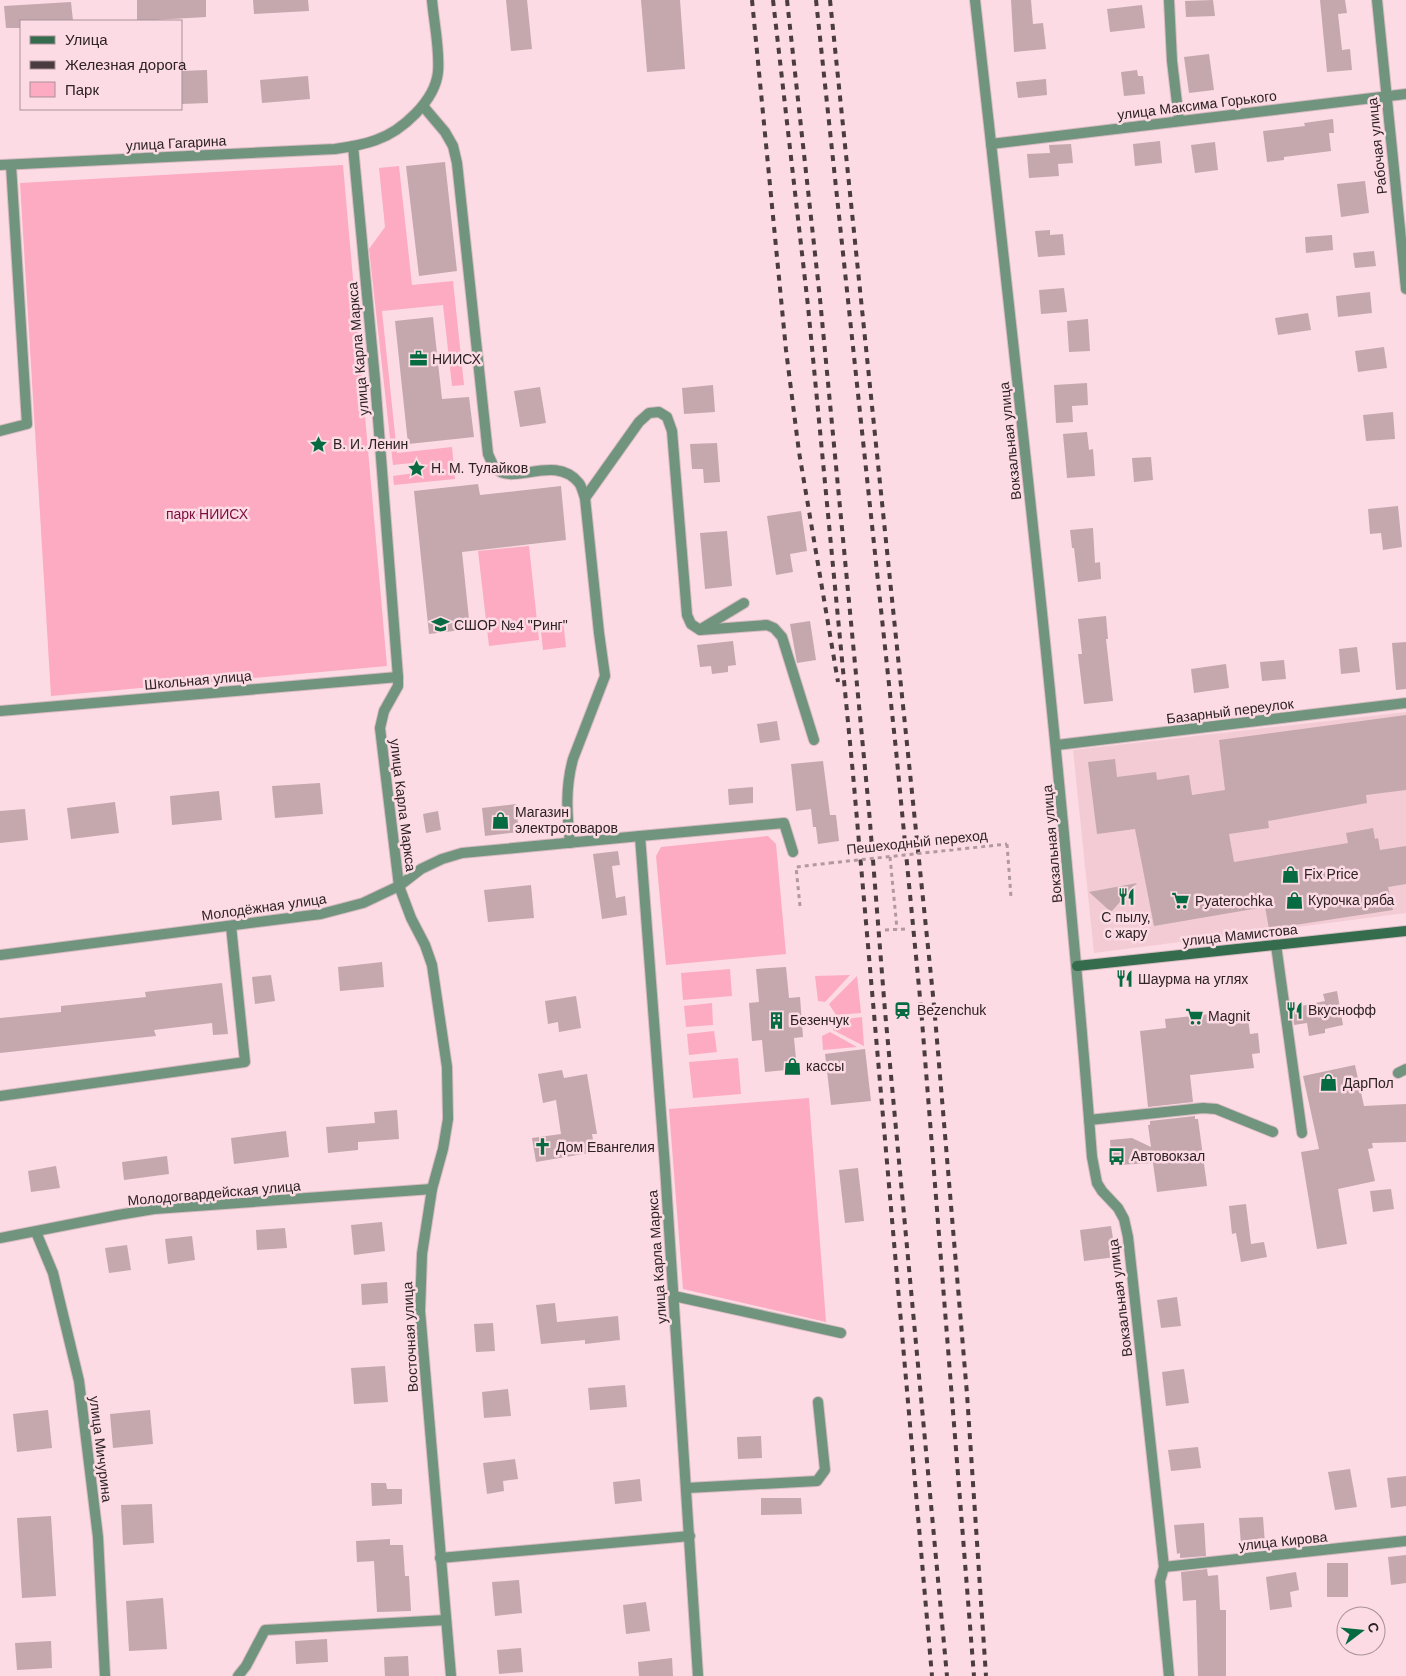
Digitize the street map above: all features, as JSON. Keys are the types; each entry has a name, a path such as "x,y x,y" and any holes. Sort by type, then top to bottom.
{"street":[{"path":"354,146 377,140 400,126 423,106 436,85 438,72 432,0"},
{"name":"Вокзальная улица","path":"975,0 1056,745 1094,1173 1102,1191 1118,1208 1124,1219 1128,1237 1164,1567 1160,1581 1169,1676"},
{"path":"1170,0 1172,61 1179,120"},
{"name":"Рабочая улица","path":"1376,0 1406,289"},
{"name":"улица Максима Горького","path":"991,144 1406,94"},
{"path":"423,106 454,146 488,454 495,468 508,474 552,469 565,473 579,483 586,498 605,676 569,772 566,801 570,843"},
{"name":"улица Гагарина","path":"5,165 335,149 354,146"},
{"name":"улица Карла Маркса","path":"354,146 375,380 398,677 398,686 384,711 380,728 399,886"},
{"path":"0,431 27,424 5,165"},
{"path":"586,498 640,422 649,413 659,412 667,417 672,430 686,615 691,624 700,630 767,624 774,628 782,637 814,740"},
{"path":"700,630 744,603"},
{"name":"Школьная улица","path":"0,711 398,677"},
{"name":"Базарный переулок","path":"1056,745 1406,703"},
{"name":"Молодёжная улица","path":"0,954 321,914 363,903 399,886 421,869 442,858 462,853 784,823 793,852"},
{"name":"улица Карла Маркса","path":"640,836 674,1296 698,1676"},
{"name":"Восточная улица","path":"399,886 411,918 425,945 432,966 447,1067 448,1119 443,1149 432,1190 422,1254 420,1310 451,1676"},
{"path":"0,1096 245,1062 231,926"},
{"name":"улица Мамистова","path":"1077,966 1406,931"},
{"path":"1276,945 1302,1133"},
{"path":"1089,1120 1203,1108 1216,1109 1272,1132"},
{"name":"Молодогвардейская улица","path":"0,1238 154,1209 432,1190"},
{"name":"улица Мичурина","path":"36,1232 53,1273 79,1381 98,1537 104,1676"},
{"path":"674,1296 842,1333"},
{"path":"687,1488 817,1481 826,1470 818,1402"},
{"path":"440,1558 690,1536"},
{"name":"улица Кирова","path":"1164,1567 1406,1541"},
{"path":"238,1676 246,1666 265,1630 446,1620"}],"path":[{"name":"Пешеходный переход","path":"800,906 796,867 1007,844 1011,897"},
{"path":"890,857 897,929"},
{"path":"885,930 905,929"}],"shaded area":[{"path":"1406,712 1406,913 1094,953 1073,750"}],"green space":[{"name":"парк НИИСХ","path":"343,165 387,666 51,696 20,183"},
{"path":"399,166 412,285 453,281 464,385 452,386 443,305 382,311 397,453 452,447 455,479 394,485 393,476 422,472 421,462 393,465 369,249 385,227 379,168"},
{"path":"529,546 539,640 489,646 478,551"},
{"path":"563,620 566,647 543,650 540,622"},
{"path":"768,836 776,844 786,954 666,965 656,856 661,847"},
{"path":"730,969 732,996 683,1000 681,973"},
{"path":"850,975 825,1002 818,1001 815,976"},
{"path":"857,976 861,1013 836,1015 829,1004"},
{"path":"712,1003 713,1025 686,1027 684,1006"},
{"path":"862,1017 864,1046 833,1030 837,1020"},
{"path":"714,1031 717,1052 689,1055 687,1034"},
{"path":"830,1032 857,1047 823,1050 822,1036"},
{"path":"738,1058 741,1094 693,1098 689,1062"},
{"path":"809,1098 826,1322 683,1289 669,1109"}],"building":[{"path":"137,0 206,0 206,17 137,20"},
{"path":"253,0 308,0 309,11 254,14"},
{"path":"506,0 527,0 532,49 511,51"},
{"path":"641,0 680,0 685,69 647,72"},
{"path":"1011,0 1031,0 1033,24 1043,23 1046,49 1014,52"},
{"path":"1213,0 1215,16 1186,17 1185,1"},
{"path":"1320,0 1345,0 1347,13 1338,14 1342,50 1350,49 1352,70 1327,72"},
{"path":"71,2 73,20 20,20 20,28 6,28 4,6"},
{"path":"1142,5 1145,28 1110,32 1107,9"},
{"path":"1209,54 1214,90 1189,93 1184,57"},
{"path":"207,70 208,103 182,104 182,71"},
{"path":"1137,70 1138,76 1143,76 1145,94 1124,96 1121,72"},
{"path":"308,76 310,99 262,103 260,80"},
{"path":"1046,79 1047,95 1018,98 1016,82"},
{"path":"1333,119 1334,133 1329,133 1331,151 1284,157 1284,160 1267,162 1263,131 1305,126 1304,123"},
{"path":"1160,141 1162,163 1135,166 1133,144"},
{"path":"1215,142 1218,170 1195,173 1191,145"},
{"path":"1071,144 1073,163 1058,164 1059,176 1029,178 1027,154 1050,153 1049,145"},
{"path":"445,162 457,271 419,276 406,166"},
{"path":"1365,181 1369,213 1341,217 1337,184"},
{"path":"1050,230 1050,235 1063,234 1065,255 1038,257 1035,231"},
{"path":"1332,235 1333,250 1306,253 1305,237"},
{"path":"1374,251 1376,266 1355,268 1353,253"},
{"path":"1064,288 1067,312 1041,314 1039,290"},
{"path":"1370,292 1372,313 1338,317 1336,296"},
{"path":"1308,313 1311,330 1278,335 1275,318"},
{"name":"НИИСХ","path":"433,317 442,399 469,397 474,437 408,444 395,321"},
{"path":"1088,319 1090,351 1069,352 1067,321"},
{"path":"1384,347 1387,368 1358,372 1355,351"},
{"path":"1087,383 1088,405 1072,406 1073,422 1056,423 1054,385"},
{"path":"713,385 715,412 684,414 682,388"},
{"path":"540,387 546,423 520,427 514,391"},
{"path":"1393,412 1395,439 1366,441 1363,415"},
{"path":"1087,432 1089,450 1093,449 1095,476 1067,478 1063,434"},
{"path":"717,443 720,482 704,483 703,469 692,469 690,444"},
{"path":"1151,457 1153,480 1134,482 1132,458"},
{"path":"478,484 480,495 561,486 566,540 462,552 470,629 429,634 414,491"},
{"path":"1398,506 1402,547 1383,550 1381,533 1370,534 1368,509"},
{"path":"801,511 807,551 790,554 793,572 776,575 767,516"},
{"path":"1093,528 1095,563 1100,562 1101,579 1078,582 1070,530"},
{"path":"727,531 732,586 705,589 700,533"},
{"path":"1106,616 1108,639 1106,639 1113,701 1084,704 1078,654 1082,654 1078,619"},
{"path":"810,621 816,660 797,663 790,624"},
{"path":"733,641 736,665 728,666 728,672 712,674 711,666 700,667 697,645"},
{"path":"1406,642 1406,689 1396,690 1392,643"},
{"path":"1357,647 1360,672 1341,674 1339,649"},
{"path":"1284,660 1286,679 1262,681 1260,662"},
{"path":"1226,664 1229,688 1194,693 1191,669"},
{"path":"1406,715 1406,790 1366,795 1367,803 1268,821 1269,828 1229,834 1234,862 1348,843 1346,833 1373,828 1375,839 1378,838 1380,850 1406,846 1406,884 1388,887 1393,910 1269,929 1265,907 1154,926 1135,829 1097,834 1088,762 1115,759 1117,777 1156,772 1157,780 1189,775 1192,795 1225,790 1219,740"},
{"path":"777,721 780,740 760,743 757,724"},
{"path":"823,761 830,815 836,815 839,841 818,844 816,827 813,827 811,809 796,811 791,764"},
{"path":"320,783 323,814 275,818 272,786"},
{"path":"753,787 753,803 729,805 728,789"},
{"path":"219,791 222,820 172,825 170,796"},
{"path":"115,802 119,833 71,839 67,808"},
{"name":"Магазин электротоваров","path":"516,804 519,832 485,836 482,808"},
{"path":"25,809 28,840 0,843 0,811"},
{"path":"438,811 441,830 426,833 423,814"},
{"path":"618,851 620,865 612,866 616,898 625,896 627,915 602,919 593,854"},
{"path":"1137,883 1111,912 1089,892"},
{"path":"531,885 534,918 488,922 484,890"},
{"path":"382,962 384,987 340,991 338,967"},
{"name":"Безенчук","path":"786,967 789,998 800,997 803,1037 794,1038 797,1069 765,1072 762,1040 752,1041 749,1003 759,1002 756,969"},
{"path":"271,975 275,1001 255,1004 252,977"},
{"path":"222,983 228,1034 213,1035 212,1023 154,1030 156,1036 0,1053 0,1018 61,1012 61,1006 146,997 145,992"},
{"path":"1337,991 1343,1025 1325,1029 1325,1033 1309,1036 1307,1023 1294,1025 1292,1008 1325,1001 1323,994"},
{"path":"576,996 581,1028 559,1032 558,1022 548,1024 545,1001"},
{"path":"1247,1010 1250,1034 1258,1033 1260,1053 1252,1054 1254,1068 1190,1075 1193,1102 1148,1107 1140,1031 1166,1028 1165,1019"},
{"path":"865,1049 871,1101 831,1105 825,1054"},
{"path":"1355,1065 1364,1106 1406,1104 1406,1142 1372,1143 1373,1148 1368,1149 1375,1181 1338,1189 1347,1244 1317,1249 1301,1152 1319,1149 1303,1076"},
{"path":"562,1070 564,1078 587,1074 597,1134 592,1134 595,1152 536,1162 532,1138 561,1134 556,1100 543,1103 538,1074"},
{"path":"397,1110 399,1139 358,1142 358,1150 328,1153 326,1127 375,1123 374,1112"},
{"path":"1195,1116 1195,1119 1198,1119 1207,1186 1157,1192 1153,1163 1118,1165 1117,1156 1111,1156 1110,1140 1132,1138 1151,1147 1148,1125 1150,1125 1150,1121"},
{"path":"286,1131 289,1157 234,1164 231,1138"},
{"path":"167,1156 169,1174 124,1180 122,1162"},
{"path":"56,1166 60,1188 31,1192 28,1171"},
{"path":"858,1168 864,1221 845,1223 839,1170"},
{"path":"1391,1189 1394,1209 1373,1212 1370,1191"},
{"path":"1246,1204 1251,1244 1264,1242 1267,1257 1241,1262 1236,1233 1232,1234 1229,1206"},
{"path":"382,1222 385,1251 354,1255 351,1225"},
{"path":"1111,1226 1116,1257 1084,1261 1080,1230"},
{"path":"285,1228 287,1248 257,1250 256,1230"},
{"path":"192,1236 195,1260 168,1264 165,1239"},
{"path":"127,1245 131,1270 109,1273 105,1248"},
{"path":"387,1282 388,1303 362,1305 361,1284"},
{"path":"1177,1297 1181,1326 1161,1328 1157,1300"},
{"path":"555,1303 557,1322 618,1316 620,1340 585,1344 585,1340 541,1344 536,1305"},
{"path":"493,1323 495,1351 476,1352 474,1324"},
{"path":"385,1366 388,1402 354,1404 351,1368"},
{"path":"1184,1369 1189,1403 1166,1406 1162,1372"},
{"path":"625,1385 627,1407 590,1410 588,1388"},
{"path":"508,1389 511,1416 484,1418 482,1392"},
{"path":"48,1410 52,1448 17,1452 13,1414"},
{"path":"150,1410 153,1444 113,1448 110,1414"},
{"path":"761,1436 762,1458 738,1459 737,1437"},
{"path":"1198,1447 1201,1468 1171,1471 1168,1450"},
{"path":"515,1459 518,1479 503,1481 504,1491 487,1494 483,1463"},
{"path":"1350,1469 1357,1507 1335,1510 1328,1472"},
{"path":"1406,1476 1406,1506 1391,1508 1387,1478"},
{"path":"640,1479 642,1501 615,1504 613,1482"},
{"path":"371,1483 386,1483 387,1489 402,1489 402,1504 372,1506"},
{"path":"761,1498 801,1498 802,1514 761,1515"},
{"path":"152,1504 154,1543 123,1545 121,1505"},
{"path":"51,1516 56,1596 22,1598 17,1518"},
{"path":"1263,1517 1265,1544 1241,1545 1239,1518"},
{"path":"1204,1523 1206,1556 1180,1558 1180,1553 1177,1554 1174,1525"},
{"path":"390,1539 390,1545 403,1545 405,1576 409,1576 411,1611 377,1612 374,1561 357,1562 356,1541"},
{"path":"1406,1555 1406,1583 1391,1585 1388,1557"},
{"path":"1327,1563 1348,1563 1348,1597 1327,1597"},
{"path":"1207,1569 1208,1576 1218,1575 1220,1610 1226,1610 1226,1676 1198,1676 1196,1600 1183,1601 1181,1572"},
{"path":"1296,1572 1299,1590 1290,1592 1292,1607 1270,1610 1266,1577"},
{"path":"519,1580 522,1613 495,1616 492,1582"},
{"path":"163,1598 167,1649 129,1651 126,1601"},
{"path":"646,1602 650,1631 626,1634 623,1605"},
{"path":"327,1639 328,1662 296,1664 295,1641"},
{"path":"51,1641 52,1668 17,1670 15,1643"},
{"path":"521,1648 523,1672 499,1674 497,1650"},
{"path":"408,1656 409,1676 385,1676 384,1657"},
{"path":"672,1658 673,1676 639,1676 638,1662"}],"railway":[{"path":"752,0 786,350 799,452 838,682"},
{"path":"773,0 808,306 853,774 932,1676"},
{"path":"787,0 820,299 869,810 885,1011 947,1676"},
{"path":"816,0 896,750 921,1008 974,1676"},
{"path":"830,0 934,1005 967,1394 986,1676"}],"place":[{"name":"НИИСХ","path":"418,359"},
{"name":"В. И. Ленин","path":"319,444"},
{"name":"Н. М. Тулайков","path":"417,468"},
{"name":"СШОР №4 \"Ринг\"","path":"440,625"},
{"name":"Магазин электротоваров","path":"501,820"},
{"name":"Fix Price","path":"1290,874"},
{"name":"С пылу, с жару","path":"1126,897"},
{"name":"Курочка ряба","path":"1294,900"},
{"name":"Pyaterochka","path":"1181,901"},
{"name":"Шаурма на углях","path":"1124,979"},
{"name":"Bezenchuk","path":"903,1010"},
{"name":"Вкуснофф","path":"1294,1010"},
{"name":"Magnit","path":"1194,1016"},
{"name":"Безенчук","path":"776,1020"},
{"name":"кассы","path":"792,1066"},
{"name":"ДарПол","path":"1329,1083"},
{"name":"Дом Евангелия","path":"542,1147"},
{"name":"Автовокзал","path":"1117,1156"}]}
